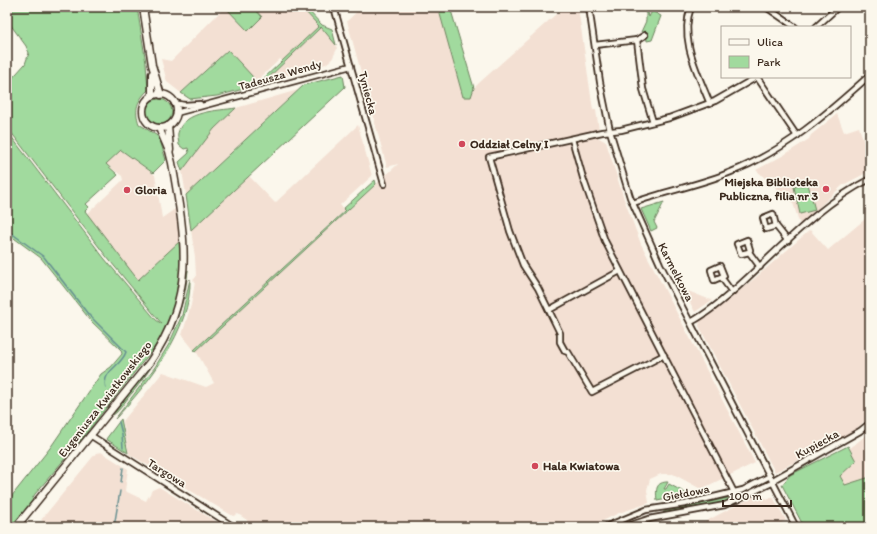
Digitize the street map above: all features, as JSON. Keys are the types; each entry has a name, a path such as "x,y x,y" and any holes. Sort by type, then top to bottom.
{"main road":[{"path":"143,7 152,65 161,95"},
{"path":"152,65 152,96"},
{"path":"161,95 168,97 174,103 176,113 173,122 168,126 159,128 148,123 143,115 145,103 152,96 161,95"},
{"name":"Eugeniusza Kwiatkowskiego","path":"16,527 135,382 156,353 170,328 178,303 184,276 184,253 181,218 169,151 168,126"},
{"name":"Eugeniusza Kwiatkowskiego","path":"159,128 169,151"}],"street":[{"name":"Tyniecka","path":"334,7 384,184"},
{"name":"Karmelkowa","path":"589,7 594,45 610,131 633,203 649,241 796,527"},
{"path":"691,7 687,28 690,52 710,104"},
{"path":"766,7 794,26"},
{"path":"817,26 838,7"},
{"path":"594,45 637,40 644,35"},
{"path":"637,40 643,89 653,122"},
{"name":"Tadeusza Wendy","path":"176,113 351,66"},
{"path":"633,203 731,172 770,154 797,136 870,75"},
{"path":"664,356 592,392 578,366 568,352 565,351 560,342 560,333 524,265 510,231 489,157 653,122 710,104 734,92 755,78"},
{"path":"758,78 797,136"},
{"name":"Tadeusza Wendy","path":"174,103 184,105 214,103"},
{"path":"572,139 595,216 620,271 738,500"},
{"path":"691,322 732,292 833,202 870,179"},
{"path":"776,226 788,242"},
{"path":"749,252 760,267"},
{"path":"549,310 620,271"},
{"path":"721,277 732,292"},
{"name":"Kupiecka","path":"772,479 860,431 870,423"},
{"name":"Targowa","path":"90,435 234,527"},
{"name":"Giełdowa","path":"605,527 640,512 734,493 772,479"},
{"name":"Giełdowa","path":"625,527 657,518 714,508 738,500 772,479"},
{"path":"656,508 657,518"}],"shaded area":[{"path":"225,7 248,31 262,17 253,7 301,7 320,26 283,61 280,59 260,78 254,80 228,50 181,93 167,82 161,59 171,61"},
{"path":"362,7 438,7 463,97 471,97 474,88 479,83 564,7 578,7 593,110 596,110 599,130 594,131 596,136 606,142 624,199 641,244 755,463 701,489 673,474 661,474 650,479 647,490 649,503 619,513 590,527 251,527 248,525 247,520 238,514 233,516 129,454 123,421 163,372 206,387 214,383 196,351 398,164 387,167 347,21"},
{"path":"321,27 336,45 337,49 332,59 326,64 263,83"},
{"path":"298,90 186,195 182,171 214,129 236,108"},
{"path":"837,114 844,132 859,127 870,161 870,171 843,185 800,225 793,203 756,170 809,139 811,135"},
{"path":"358,125 372,176 340,205 345,210 194,350 182,335 191,305 195,282 193,280 196,277 191,230 249,176 275,203"},
{"path":"121,150 155,175 162,218 175,209 180,241 138,280 87,214 123,180 122,176 106,164"},
{"path":"870,215 870,416 852,433 775,472 699,326 700,321 754,279 810,230 828,250"},
{"path":"688,291 712,300 695,312 685,293"},
{"path":"870,432 870,477 845,486 840,476 856,461 849,449"},
{"path":"101,452 128,469 125,491 146,501 152,490 159,487 225,527 50,527 41,520 96,453"},
{"path":"758,494 768,499 773,497 786,520 774,527 695,527"}],"green space":[{"path":"7,7 137,7 146,63 148,90 139,102 137,114 139,124 159,137 166,160 153,173 121,150 106,164 118,175 86,204 89,207 85,211 138,280 180,241 180,268 177,294 169,320 157,344 79,442 35,494 32,499 33,500 12,527 7,527 7,502 50,448 101,374 111,367 122,354 121,350 91,321 41,258 7,233 7,131 104,258 156,320 162,324 106,256 7,127 7,84 25,64 29,53 26,46 7,20"},
{"path":"225,7 253,7 262,17 248,31"},
{"path":"301,7 305,7 322,25 332,29 336,45 321,27 263,83 262,80 319,26"},
{"path":"438,7 450,7 474,88 471,97 463,97"},
{"path":"626,7 647,7 649,17 652,11 661,16 652,40 647,41 646,32 641,32 646,21 646,13 643,11 626,13"},
{"path":"228,50 253,77 251,87 217,96 190,99 181,93"},
{"path":"343,75 345,87 191,230 186,195 304,85"},
{"path":"159,99 168,103 172,112 168,121 159,125 150,121 146,112 150,103"},
{"path":"236,108 214,129 182,171 179,162 189,153 188,148 184,149 179,145 178,134 181,125 194,116 202,113"},
{"path":"375,180 376,184 196,351 194,350 345,211 343,209"},
{"path":"808,184 815,210 800,214 794,187"},
{"path":"664,202 654,222 657,228 651,231 641,209"},
{"path":"188,270 186,288 178,316"},
{"path":"190,279 189,298 184,317 176,336 153,373 115,419 155,367 169,344 182,315"},
{"path":"178,316 170,336 144,378 121,408 113,415 154,361 167,340"},
{"path":"121,419 128,453 106,439"},
{"path":"848,446 856,461 840,476 845,485 870,477 870,527 848,527 846,523 842,527 804,527 782,485 790,475"},
{"path":"668,482 664,489 666,489 669,484 689,495 657,501 658,486 662,483"},
{"path":"728,498 729,500 725,503 665,514 663,512"}],"waterway":[{"path":"7,230 44,257 88,314 126,352 124,357 106,377 106,388"},
{"path":"119,422 123,448"},
{"path":"121,482 123,468"},
{"path":"114,527 120,491"}],"place":[{"name":"Oddział Celny I","path":"462,144"},
{"name":"Miejska Biblioteka Publiczna, filia nr 3","path":"826,189"},
{"name":"Gloria","path":"127,190"},
{"name":"Hala Kwiatowa","path":"535,466"}]}
